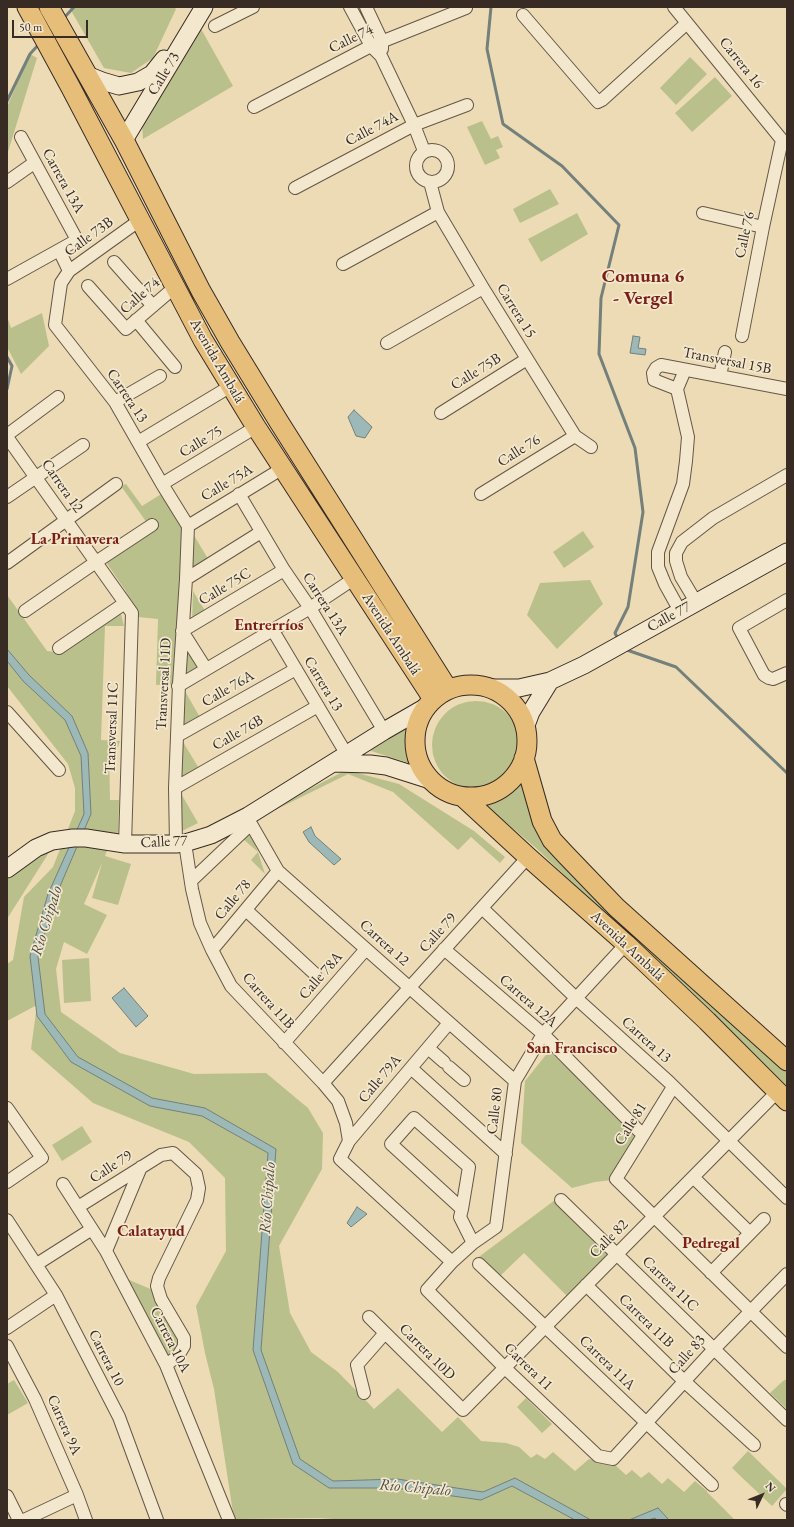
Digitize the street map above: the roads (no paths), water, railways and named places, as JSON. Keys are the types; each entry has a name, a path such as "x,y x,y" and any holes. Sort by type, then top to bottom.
{"main road":[{"name":"Avenida Ambalá","path":"27,7 203,340 256,427 435,699"},
{"name":"Avenida Ambalá","path":"52,12 124,140 201,291 279,422 435,699"},
{"path":"461,685 475,685 489,688 506,697 518,711 525,728 527,743 524,758 517,772 507,784 494,792 479,797 463,797 446,791 430,780 421,768 416,753 414,738 417,722 435,699 461,685"},
{"name":"Avenida Ambalá","path":"524,758 542,821 552,840 616,907 787,1060"},
{"name":"Avenida Ambalá","path":"463,797 626,944 782,1096"}],"street":[{"name":"Calle 73","path":"87,75 102,82 119,86 138,82 152,74 163,61 191,7"},
{"name":"Calle 73","path":"124,140 204,7"},
{"path":"215,26 254,7"},
{"path":"350,7 377,44"},
{"path":"366,7 381,56 414,125 424,151"},
{"name":"Carrera 16","path":"674,7 782,140"},
{"name":"Calle 74","path":"254,107 377,44 466,8"},
{"path":"523,15 598,102 687,23"},
{"name":"Calle 74A","path":"295,188 414,125 467,105"},
{"name":"Carrera 13A","path":"21,137 77,240 59,250"},
{"name":"Calle 76","path":"742,336 763,227 782,140"},
{"path":"434,149 440,151 447,160 447,171 440,180 430,182 420,178 415,169 417,158 424,151 434,149"},
{"path":"7,182 34,163"},
{"name":"Carrera 15","path":"430,182 438,212 483,288 575,436 591,447"},
{"path":"343,264 438,212"},
{"path":"703,213 763,227"},
{"name":"Calle 73B","path":"61,283 69,271 140,220"},
{"path":"7,279 59,250 69,271"},
{"path":"114,262 153,306"},
{"name":"Carrera 13","path":"61,283 54,326 115,402 188,526"},
{"name":"Calle 74","path":"88,286 126,329 175,287"},
{"path":"387,343 483,288"},
{"path":"136,320 175,367"},
{"path":"720,376 725,352"},
{"name":"Calle 75B","path":"441,412 527,359"},
{"name":"Transversal 15B","path":"677,389 654,380 656,368 661,365 787,389"},
{"path":"680,611 665,584 658,567 658,552 682,484 686,461 688,437 677,389 685,370"},
{"path":"115,402 160,376"},
{"path":"138,442 231,386"},
{"path":"7,436 58,398"},
{"name":"Calle 75","path":"162,484 256,427"},
{"name":"Carrera 12","path":"7,436 129,608"},
{"name":"Calle 76","path":"481,494 575,436"},
{"path":"7,497 83,445"},
{"name":"Calle 75A","path":"188,526 283,468"},
{"path":"696,602 681,577 676,561 676,552 682,542 713,518 787,475"},
{"path":"7,563 116,484"},
{"name":"Carrera 13A","path":"239,494 284,570 310,608 384,731"},
{"path":"25,611 152,525"},
{"name":"Transversal 11D","path":"180,844 175,788 178,686 186,579 188,526"},
{"path":"186,579 261,532"},
{"name":"Calle 77","path":"489,688 519,688 550,681 584,665 787,552"},
{"name":"Calle 75C","path":"182,631 284,570"},
{"path":"178,686 272,629 310,608 355,578"},
{"path":"787,600 739,628 764,675 773,679 787,673"},
{"path":"58,648 129,608"},
{"name":"Transversal 11C","path":"120,843 129,608"},
{"name":"Carrera 13","path":"272,629 318,706 341,759"},
{"path":"182,631 206,669"},
{"name":"Calle 76A","path":"177,736 296,669"},
{"path":"525,728 531,712 550,681"},
{"name":"Calle 77","path":"8,866 36,848 52,841 62,839 86,838 120,843 180,844 211,835 250,820 341,759 435,699"},
{"name":"Calle 76B","path":"175,788 318,706"},
{"path":"7,712 59,770"},
{"path":"341,759 386,766 430,780"},
{"path":"191,881 250,820"},
{"name":"Carrera 12","path":"250,820 278,871 515,1081"},
{"name":"Carrera 11B","path":"180,844 191,881 200,924 212,950 232,986 338,1101 346,1123 349,1141"},
{"name":"Calle 79","path":"323,1083 528,857"},
{"name":"Calle 78","path":"212,950 278,871"},
{"name":"Carrera 13","path":"482,908 576,998 673,1086 787,1198"},
{"path":"246,910 315,974"},
{"name":"Calle 80","path":"427,1290 452,1262 473,1243 496,1227 515,1081 543,1034 626,944"},
{"name":"Calle 78A","path":"284,1043 366,949"},
{"name":"Carrera 12A","path":"444,950 543,1034 639,1131"},
{"name":"Calle 79A","path":"449,1023 349,1141 340,1159 452,1262"},
{"path":"428,1048 464,1080"},
{"path":"411,1068 506,1154"},
{"name":"Calle 81","path":"654,1216 616,1179 673,1086"},
{"name":"Calle 82","path":"463,1410 728,1141 782,1096"},
{"path":"7,1108 42,1158 7,1182"},
{"path":"462,1209 391,1144 414,1118 469,1167 462,1209 460,1217 473,1243"},
{"name":"Calle 79","path":"78,1208 161,1155 173,1153 196,1174 199,1188 197,1200 157,1286 161,1299 184,1338 184,1346 178,1356 166,1366"},
{"path":"106,1251 141,1167"},
{"path":"692,1177 750,1233"},
{"name":"Carrera 10A","path":"63,1184 106,1251 166,1366 228,1520"},
{"name":"Carrera 11C","path":"561,1200 787,1420"},
{"path":"654,1216 787,1347"},
{"path":"712,1272 764,1219"},
{"name":"Carrera 10","path":"7,1220 56,1295 119,1417 157,1520"},
{"path":"37,1264 93,1232 112,1236"},
{"name":"Carrera 11A","path":"479,1264 712,1485"},
{"name":"Calle 83","path":"612,1459 714,1349 787,1274"},
{"name":"Carrera 11B","path":"586,1285 685,1382 754,1445"},
{"name":"Carrera 11","path":"427,1290 505,1368 598,1456 612,1459"},
{"path":"7,1328 56,1295"},
{"name":"Carrera 10D","path":"369,1317 463,1410"},
{"path":"364,1394 357,1365 385,1333"},
{"name":"Carrera 9A","path":"7,1346 35,1399 77,1495 86,1520"},
{"path":"24,1520 77,1495"},
{"path":"7,1496 19,1520"}],"water":[{"path":"633,336 640,337 638,348 646,349 645,355 630,353"},
{"path":"354,410 372,427 365,438 356,436 348,417"},
{"name":"Río Chipalo","path":"7,649 29,675 72,716 88,753 91,814 55,898 38,957 45,1014 78,1057 152,1098 205,1108 276,1149 261,1350 300,1459 333,1481 397,1479 483,1492 515,1478 591,1520 575,1520 512,1486 481,1500 396,1488 329,1488 293,1464 253,1350 268,1153 202,1116 150,1106 71,1062 37,1016 30,956 48,894 84,814 81,756 65,720 23,681 7,661"},
{"path":"311,827 315,836 341,859 334,865 309,842 303,832"},
{"path":"124,988 148,1016 136,1027 112,998"},
{"path":"357,1207 367,1214 351,1227 347,1223"},
{"path":"658,1508 669,1520 657,1520 655,1518 648,1520 629,1520"}],"waterway":[{"path":"63,19 74,7"},
{"path":"491,7 487,49 503,124 562,166 619,225 601,298 599,354 635,448 643,512 628,607 615,633 618,639"},
{"path":"7,101 30,54 40,43"},
{"path":"7,357 12,366 7,389"},
{"path":"624,649 676,667 787,773"}],"district":[{"name":"Comuna 6 - Vergel","path":"643,288"},
{"name":"La Primavera","path":"75,540"},
{"name":"Entrerríos","path":"269,626"},
{"name":"San Francisco","path":"572,1049"},
{"name":"Calatayud","path":"151,1232"},
{"name":"Pedregal","path":"711,1244"}]}
